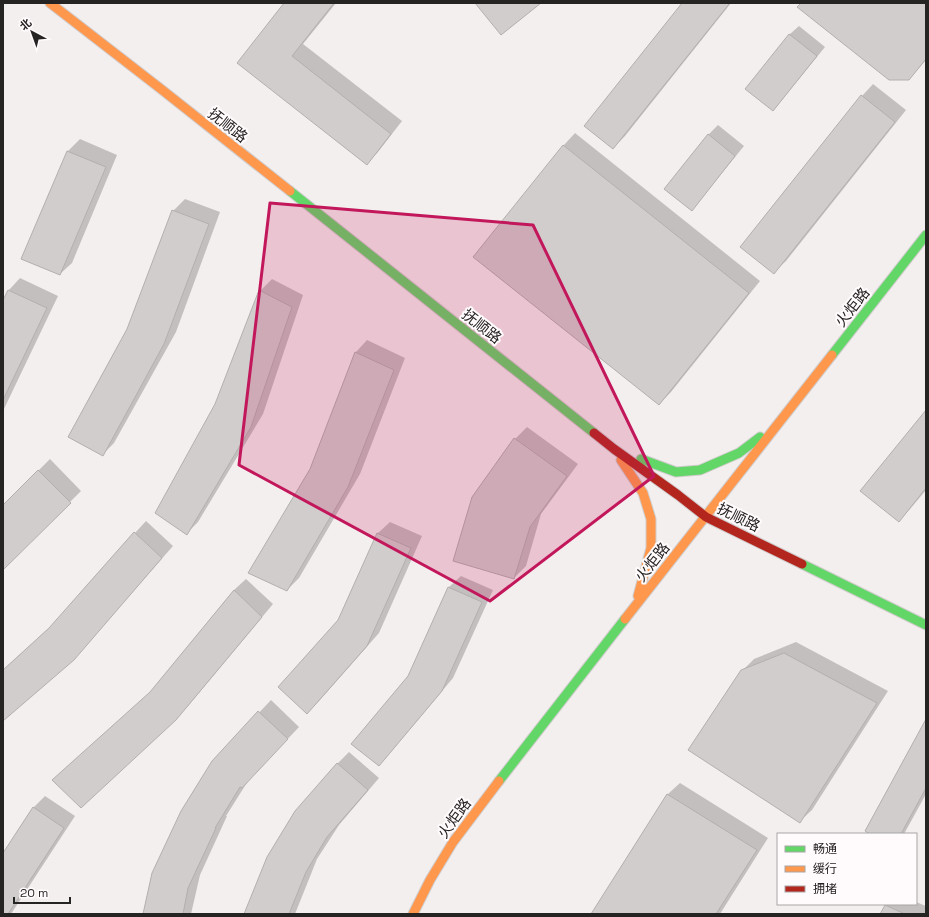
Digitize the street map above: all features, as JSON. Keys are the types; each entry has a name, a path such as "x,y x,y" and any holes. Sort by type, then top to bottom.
{"main road":[{"name":"抚顺路","path":"50,3 174,99 614,449 706,516 926,625"},
{"name":"火炬路","path":"413,914 430,880 452,842 527,744 926,235"},
{"path":"614,449 676,472 700,470 739,453 782,419"},
{"path":"614,449 643,493 651,520 651,548 635,607"}],"highlighted area":[{"path":"270,203 533,225 654,476 490,601 239,465"}],"building":[{"path":"284,3 334,3 292,56 391,134 367,165 237,63"},
{"path":"475,3 541,3 501,35"},
{"path":"682,3 730,3 613,149 584,126"},
{"path":"801,3 926,3 926,59 909,80 889,80 797,7"},
{"path":"789,34 817,56 773,111 745,89"},
{"path":"861,95 895,122 774,274 740,247"},
{"path":"708,134 735,156 692,211 664,189"},
{"path":"563,145 749,293 659,405 473,257"},
{"path":"67,151 106,167 60,275 21,259"},
{"path":"172,210 209,224 164,344 103,456 68,437 127,329"},
{"path":"8,290 47,308 3,400 3,300"},
{"path":"259,290 292,307 251,427 187,535 155,513 215,404"},
{"path":"355,352 394,370 348,487 287,591 248,573 310,469"},
{"path":"926,410 926,488 899,522 860,491"},
{"path":"514,438 567,476 530,527 514,579 453,561 472,497"},
{"path":"38,470 71,503 3,570 3,505"},
{"path":"134,532 162,558 74,660 3,721 3,670 49,628"},
{"path":"377,533 411,548 367,646 307,714 278,687 338,620"},
{"path":"448,587 482,602 442,691 379,766 351,744 408,676"},
{"path":"234,590 262,617 176,720 81,808 52,780 150,692"},
{"path":"784,653 877,703 800,823 688,750 741,670"},
{"path":"258,711 288,739 242,788 240,787 215,828 188,888 183,914 143,914 152,873 181,811 212,761"},
{"path":"926,719 926,788 902,833 868,833 865,831"},
{"path":"337,763 368,790 327,837 306,872 289,914 244,914 267,857 295,811"},
{"path":"667,794 757,850 716,914 591,914"},
{"path":"33,807 64,828 8,914 3,914 3,853"},
{"path":"885,905 905,914 880,914"}],"traffic: fast":[{"path":"290,191 594,433"},
{"path":"832,355 926,235"},
{"path":"641,459 676,472 700,470 739,453 760,437"},
{"path":"802,564 926,625"},
{"path":"499,781 625,619"}],"traffic: slow":[{"path":"50,3 290,191"},
{"path":"625,619 832,355"},
{"path":"621,460 643,493 651,519 651,548 638,596"},
{"path":"413,914 430,880 453,842 499,781"}],"traffic: jam":[{"path":"594,433 706,517 802,564"}]}
